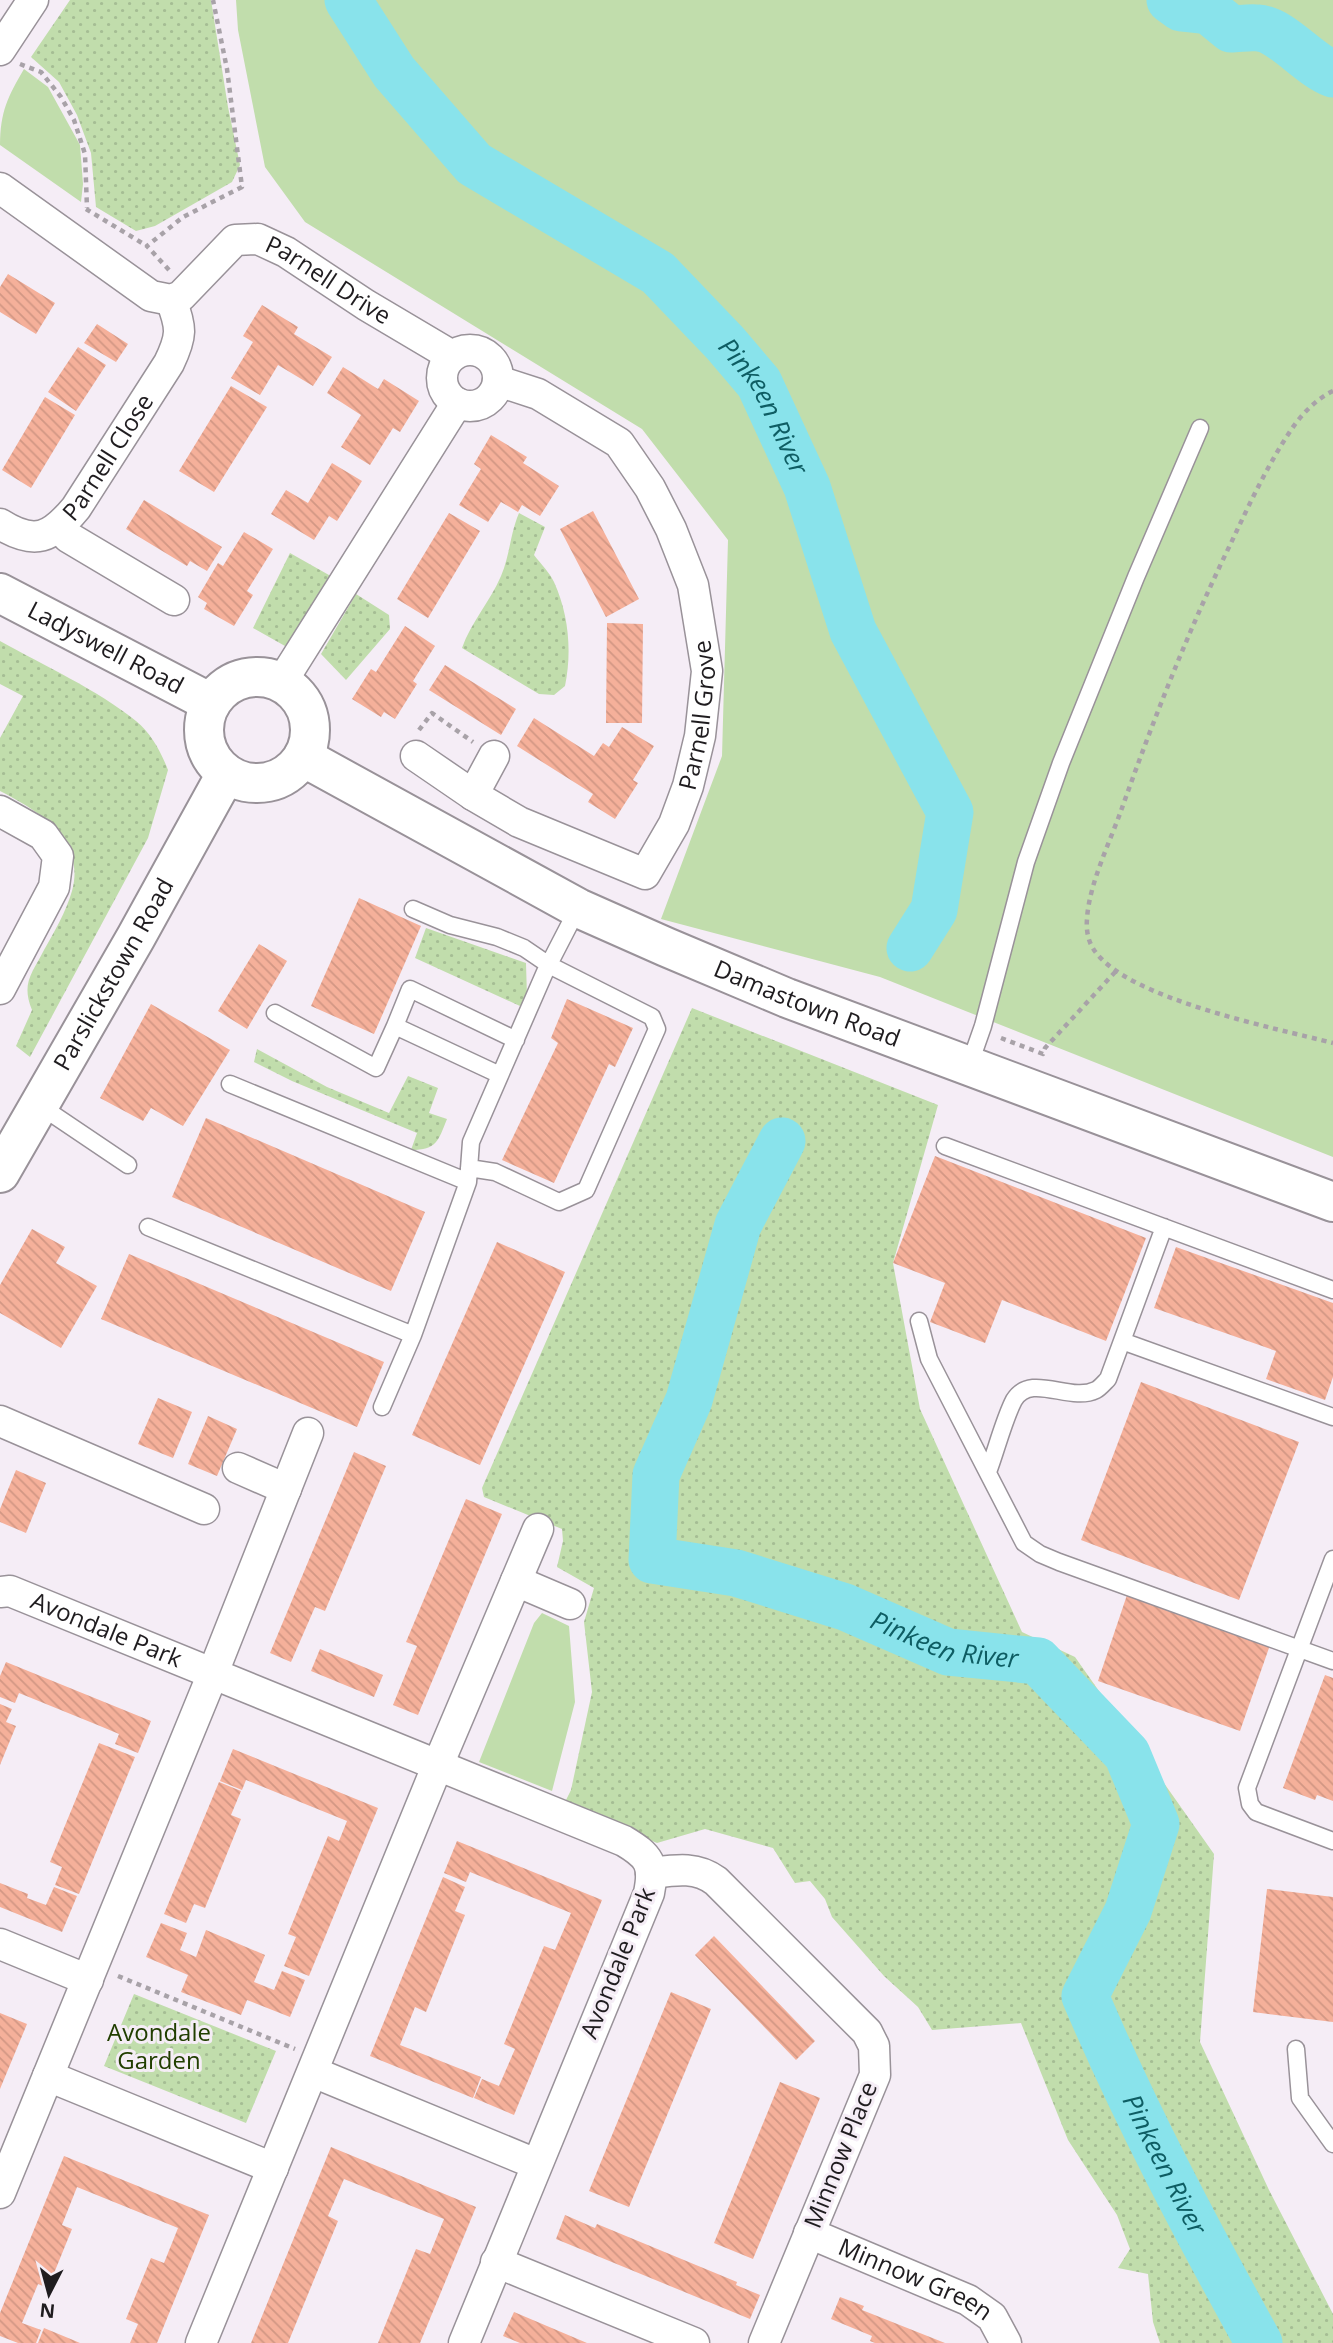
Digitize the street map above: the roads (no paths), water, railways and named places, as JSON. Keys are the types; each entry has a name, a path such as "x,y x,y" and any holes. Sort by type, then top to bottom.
{"street":[{"path":"5,55 33,0"},
{"path":"0,188 151,296 180,295"},
{"name":"Parnell Drive","path":"180,295 235,240 258,239 286,252 366,305 452,356"},
{"name":"Parnell Close","path":"174,600 68,537 60,527 76,508 169,363 178,344 180,295"},
{"path":"470,350 487,356 498,371 496,390 483,403 465,406 457,403 444,390 442,380 446,363 452,356 470,350"},
{"name":"Parnell Grove","path":"416,756 519,822 645,874 674,824 688,786 700,736 707,671 701,621 689,574 671,529 650,488 619,443 538,394 498,381"},
{"path":"281,683 457,403"},
{"path":"0,524 17,534 35,538 60,527"},
{"name":"Ladyswell Road","path":"0,593 211,703"},
{"path":"262,677 281,683 298,696 308,716 310,737 303,757 288,774 268,783 246,782 226,774 212,759 204,741 204,721 211,703 224,688 242,679 262,677"},
{"path":"473,795 494,756"},
{"name":"Damastown Road","path":"303,757 578,908 787,998 1333,1202"},
{"name":"Parslickstown Road","path":"0,1173 226,774"},
{"path":"0,811 43,835 58,856 54,887 0,989"},
{"path":"0,1421 204,1508"},
{"name":"Avondale Park","path":"0,2193 308,1433"},
{"path":"238,1468 286,1489"},
{"path":"201,2343 538,1529"},
{"path":"516,1581 570,1604"},
{"name":"Avondale Park","path":"0,1592 10,1591 624,1841 647,1857 652,1873 649,1893 464,2343"},
{"name":"Minnow Place","path":"652,1873 691,1870 706,1874 716,1881 867,2032 874,2046 874,2075 764,2343"},
{"path":"0,1944 91,1973"},
{"path":"316,2065 536,2164"},
{"path":"48,2076 273,2168"},
{"name":"Minnow Green","path":"809,2233 968,2300 992,2317 1006,2343"},
{"path":"496,2262 694,2343"}],"lane":[{"path":"969,1066 982,1031 1026,862 1061,763 1200,428"},
{"path":"382,1407 413,1335 469,1175 471,1142 549,965 578,908"},
{"path":"230,1084 469,1175 495,1172 559,1202 586,1190 657,1029 652,1017 549,965 524,948 497,937 450,925 413,909"},
{"path":"275,1013 376,1068 410,989 516,1040"},
{"path":"395,1026 500,1075"},
{"path":"39,1105 128,1165"},
{"path":"945,1146 1333,1290"},
{"path":"148,1227 413,1335"},
{"path":"988,1472 1015,1399 1026,1389 1038,1387 1077,1395 1097,1390 1108,1379 1164,1227"},
{"path":"919,1321 929,1359 1024,1543 1040,1554 1333,1661"},
{"path":"1122,1341 1333,1417"},
{"path":"1333,1559 1247,1788 1250,1804 1256,1812 1333,1841"},
{"path":"1296,2049 1300,2098 1333,2144"}],"waterway":[{"name":"Pinkeen River","path":"348,0 394,72 474,164 658,273 759,383 807,487 853,631 950,812 934,910 910,948"},
{"path":"1170,0 1181,8 1209,11 1231,29 1255,28 1276,34 1333,74"},
{"name":"Pinkeen River","path":"782,1141 738,1225 689,1400 656,1475 652,1560 736,1573 845,1607 948,1652 1038,1661 1127,1754 1156,1824 1128,1911 1085,1996 1168,2172 1259,2343"}],"park label":[{"name":"Avondale Garden","path":"159,2047"}]}
